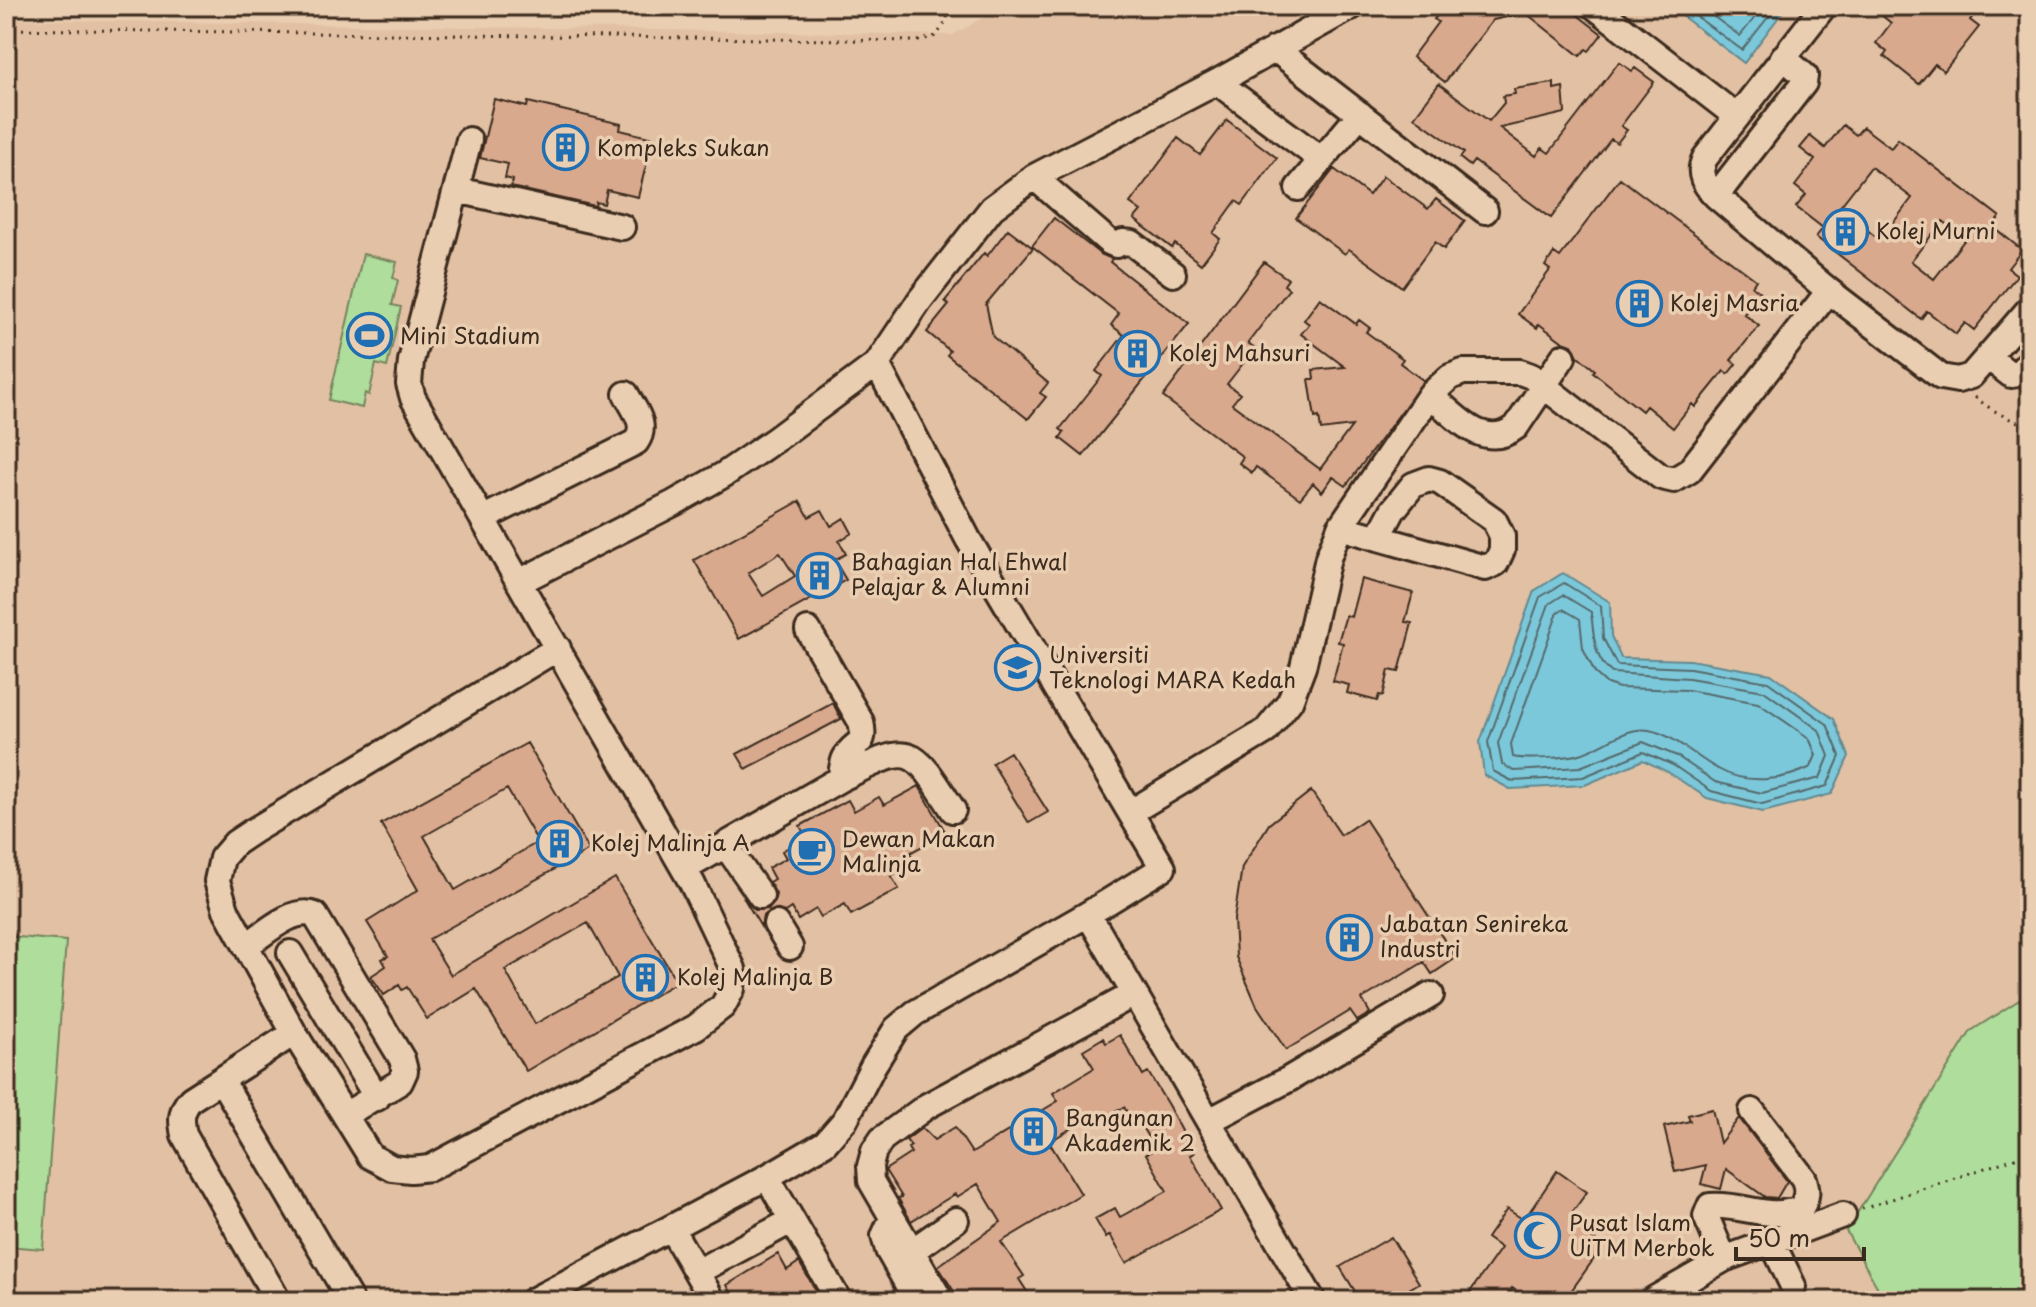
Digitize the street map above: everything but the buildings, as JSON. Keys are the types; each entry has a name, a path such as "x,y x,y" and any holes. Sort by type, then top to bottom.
{"street":[{"path":"519,582 725,474 877,364 920,300 992,208 1034,177 1217,82 1353,6"},
{"path":"1594,6 1736,116"},
{"path":"1824,6 1705,158 1701,169 1705,183 1716,196 1829,291 1941,377 1958,380 1971,376 2030,308"},
{"path":"1275,49 1485,211"},
{"path":"1716,196 1804,83 1805,76 1783,57"},
{"path":"1217,82 1322,160"},
{"path":"1298,188 1360,114"},
{"path":"469,140 411,361 409,384 413,398 484,518 684,869 733,969 732,989 723,1006 696,1027 430,1168 392,1168 370,1156 294,1033 226,910 217,881 222,858 235,843 558,648"},
{"path":"1034,177 1109,242 1116,245 1132,243 1173,274"},
{"path":"457,190 622,227"},
{"path":"1131,812 1266,731 1290,701 1303,667 1328,558 1340,527 1430,395 1450,377 1463,372 1520,372 1544,385 1661,477 1674,480 1681,478 1829,291"},
{"path":"1430,395 1477,433 1491,438 1506,435 1516,427 1563,357"},
{"path":"1988,357 2011,375 2018,374 2030,361"},
{"path":"532,1301 825,1143 845,1120 896,1029 915,1013 1163,868 968,539 877,364"},
{"path":"484,518 636,442 643,433 642,426 626,394"},
{"path":"1340,527 1378,538 1485,568 1496,563 1502,550 1502,536 1494,520 1450,487 1429,479 1413,485 1393,510 1378,538"},
{"path":"808,630 861,722 863,737 859,745 846,755 840,779"},
{"path":"684,869 840,779 892,754 912,756 929,772 953,810"},
{"path":"726,846 761,896"},
{"path":"246,946 296,913 307,911 315,915 402,1059 405,1071 400,1082 345,1115"},
{"path":"1088,914 1313,1301"},
{"path":"776,924 790,947"},
{"path":"290,953 377,1098"},
{"path":"941,1301 871,1181 870,1166 874,1151 882,1139 927,1106 1134,994"},
{"path":"1209,1121 1289,1079 1431,995"},
{"path":"278,1301 184,1135 181,1119 184,1107 191,1099 294,1033"},
{"path":"222,1081 351,1301"},
{"path":"1724,1259 1706,1216 1710,1206 1732,1206 1779,1215 1801,1208 1806,1201 1804,1179 1752,1111"},
{"path":"767,1177 839,1301"},
{"path":"1651,1301 1724,1259 1843,1215"},
{"path":"892,1218 884,1236 888,1250 917,1301"},
{"path":"912,1251 956,1220"},
{"path":"697,1272 791,1221"},
{"path":"671,1228 713,1301"},
{"path":"1771,1240 1793,1286"}],"path":[{"path":"6,29 918,41 936,36 946,22 950,6"},
{"path":"1958,380 1991,410 2030,426"},
{"path":"1843,1215 2030,1153"}],"shaded area":[{"name":"Universiti Teknologi MARA Kedah","path":"1003,6 2030,6 2030,1301 6,1301 6,19 953,35"}],"green space":[{"name":"Mini Stadium","path":"363,254 397,262 393,278 398,280 392,305 401,307 387,367 376,364 369,395 365,393 362,408 329,400"},
{"path":"6,936 66,941 43,1249 6,1246"},
{"path":"2030,993 2030,1301 1885,1301 1846,1231 1971,1031"}],"water":[{"path":"1669,6 1787,6 1744,63"},
{"path":"1563,573 1610,602 1611,636 1621,658 1690,660 1771,674 1834,719 1849,756 1832,794 1763,812 1707,798 1668,772 1643,760 1585,785 1510,789 1484,775 1480,742 1534,591"}],"place":[{"name":"Kompleks Sukan","path":"566,148"},
{"name":"Kolej Murni","path":"1845,231"},
{"name":"Kolej Masria","path":"1639,303"},
{"name":"Mini Stadium","path":"369,336"},
{"name":"Kolej Mahsuri","path":"1138,353"},
{"name":"Bahagian Hal Ehwal Pelajar & Alumni","path":"820,575"},
{"name":"Universiti Teknologi MARA Kedah","path":"1018,668"},
{"name":"Kolej Malinja A","path":"560,843"},
{"name":"Dewan Makan Malinja","path":"811,852"},
{"name":"Jabatan Senireka Industri","path":"1349,937"},
{"name":"Kolej Malinja B","path":"646,977"},
{"name":"Bangunan Akademik 2","path":"1034,1131"},
{"name":"Pusat Islam UiTM Merbok","path":"1538,1236"}]}
